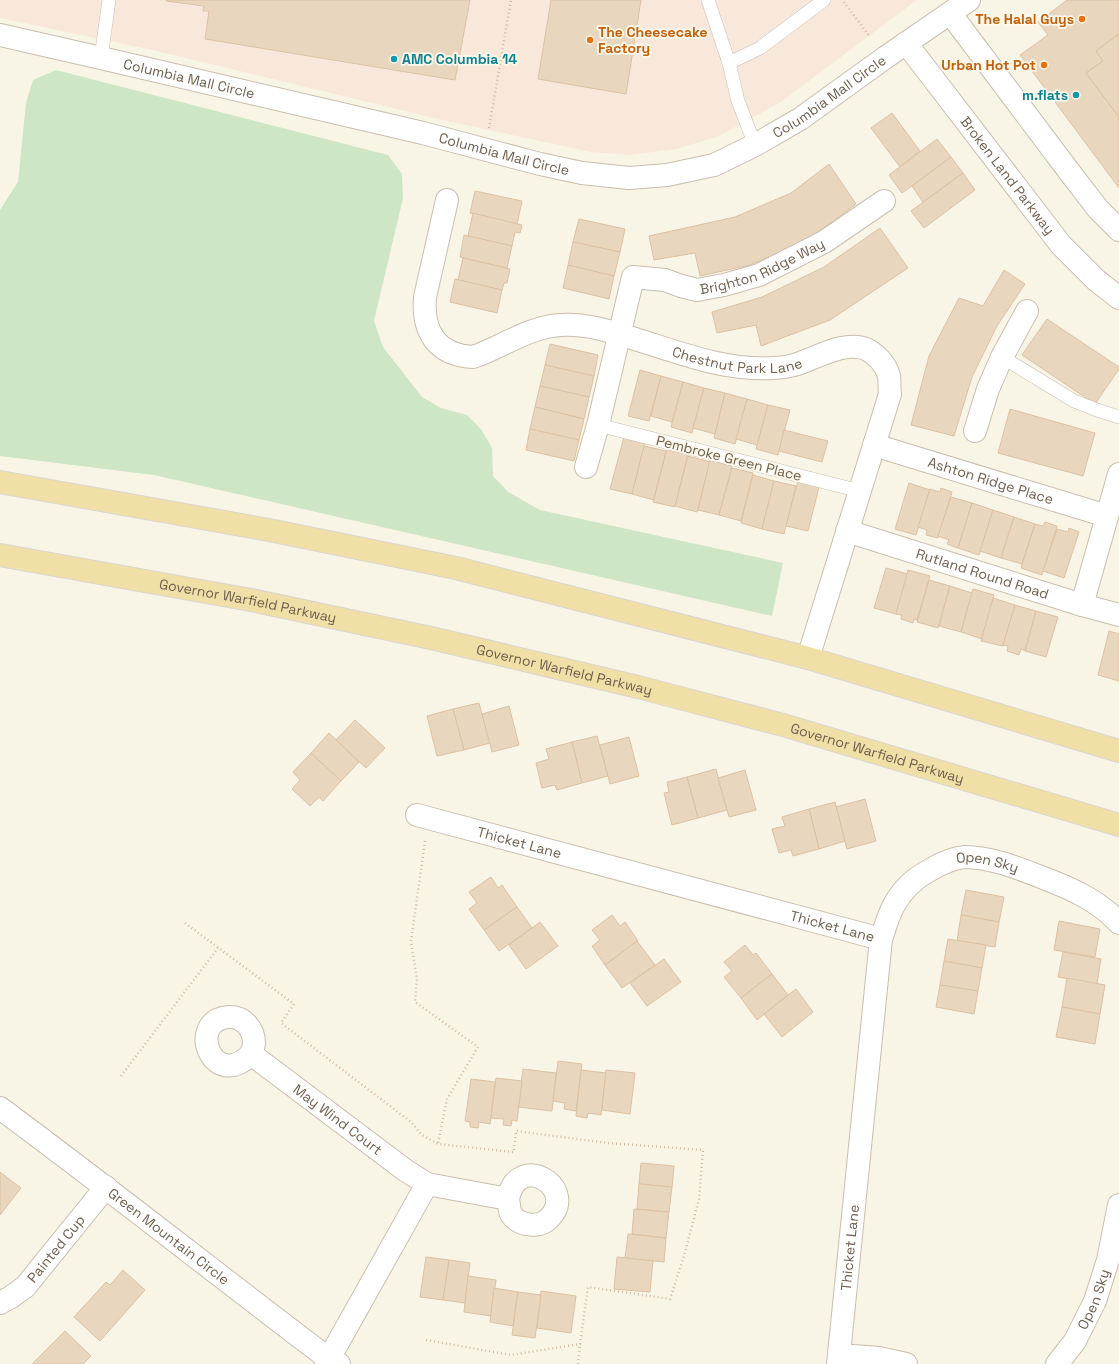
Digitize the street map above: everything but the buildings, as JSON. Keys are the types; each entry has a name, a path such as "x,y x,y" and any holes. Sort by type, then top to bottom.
{"main road":[{"path":"0,482 270,530 456,568 808,658 1119,751"},
{"name":"Governor Warfield Parkway","path":"0,555 251,600 431,638 638,687 783,725 1119,826"}],"street":[{"name":"Columbia Mall Circle","path":"0,35 423,133 540,164 582,173 629,178 667,175 714,165 755,145 800,119 969,0"},
{"path":"950,13 1098,209 1119,230"},
{"name":"Broken Land Parkway","path":"906,43 1061,245 1096,280 1119,298"},
{"name":"Chestnut Park Lane","path":"447,200 425,297 424,309 426,324 433,338 443,349 462,356 473,357 538,329 560,325 586,326 620,334 718,364 744,368 793,366 839,349 853,346 865,349 875,354 889,376 890,394 808,658"},
{"name":"Brighton Ridge Way","path":"586,467 598,424 633,277 665,280 697,290 724,285 752,277 794,258 824,242 884,201"},
{"path":"975,430 988,389 1002,357 1027,311"},
{"name":"Ashton Ridge Place","path":"874,445 1107,516"},
{"path":"1082,605 1119,474"},
{"name":"Rutland Round Road","path":"847,531 1082,605 1119,614"},
{"name":"Thicket Lane","path":"423,816 881,939 838,1360"},
{"name":"Open Sky","path":"881,939 894,905 904,890 918,876 948,861 963,857 986,859 1029,872 1076,891 1101,906 1119,923"},
{"name":"May Wind Court","path":"251,1054 405,1170 426,1184 508,1199"},
{"name":"Green Mountain Circle","path":"0,1108 106,1187 331,1362"},
{"path":"331,1362 426,1184"},
{"name":"Painted Cup","path":"0,1303 11,1298 25,1287 106,1187"},
{"name":"Open Sky","path":"1057,1364 1075,1341 1095,1301 1108,1260 1119,1205"},
{"path":"838,1360 879,1358 906,1364"}],"lane":[{"path":"101,58 109,0"},
{"path":"708,0 729,63 738,101 755,145"},
{"path":"729,63 760,48 824,0"},
{"path":"1002,357 1074,401 1119,417"},
{"name":"Pembroke Green Place","path":"598,424 860,491"}],"path":[{"path":"488,128 511,0"},
{"path":"844,2 870,37"},
{"path":"423,816 412,942 417,979 415,1002 478,1047 447,1099 438,1144"},
{"path":"185,923 294,1004 281,1022 411,1122 422,1135 438,1144 514,1152 516,1131 608,1143 703,1150 698,1198 684,1256 670,1299 588,1287 578,1364"},
{"path":"121,1076 218,948"},
{"path":"426,1340 512,1356 580,1344"}],"shaded area":[{"path":"0,0 917,0 781,102 719,136 677,149 630,155 591,152 442,120 152,50 0,18"}],"green space":[{"path":"56,70 388,155 402,174 403,198 374,321 383,347 422,397 441,408 467,415 481,429 492,448 493,476 508,492 540,510 783,563 772,616 154,475 0,456 0,210 18,182 26,103 33,80"}],"place":[{"name":"The Halal Guys","path":"1082,19"},
{"name":"The Cheesecake Factory","path":"590,40"},
{"name":"AMC Columbia 14","path":"394,59"},
{"name":"Urban Hot Pot","path":"1044,65"},
{"name":"m.flats","path":"1076,95"}]}
